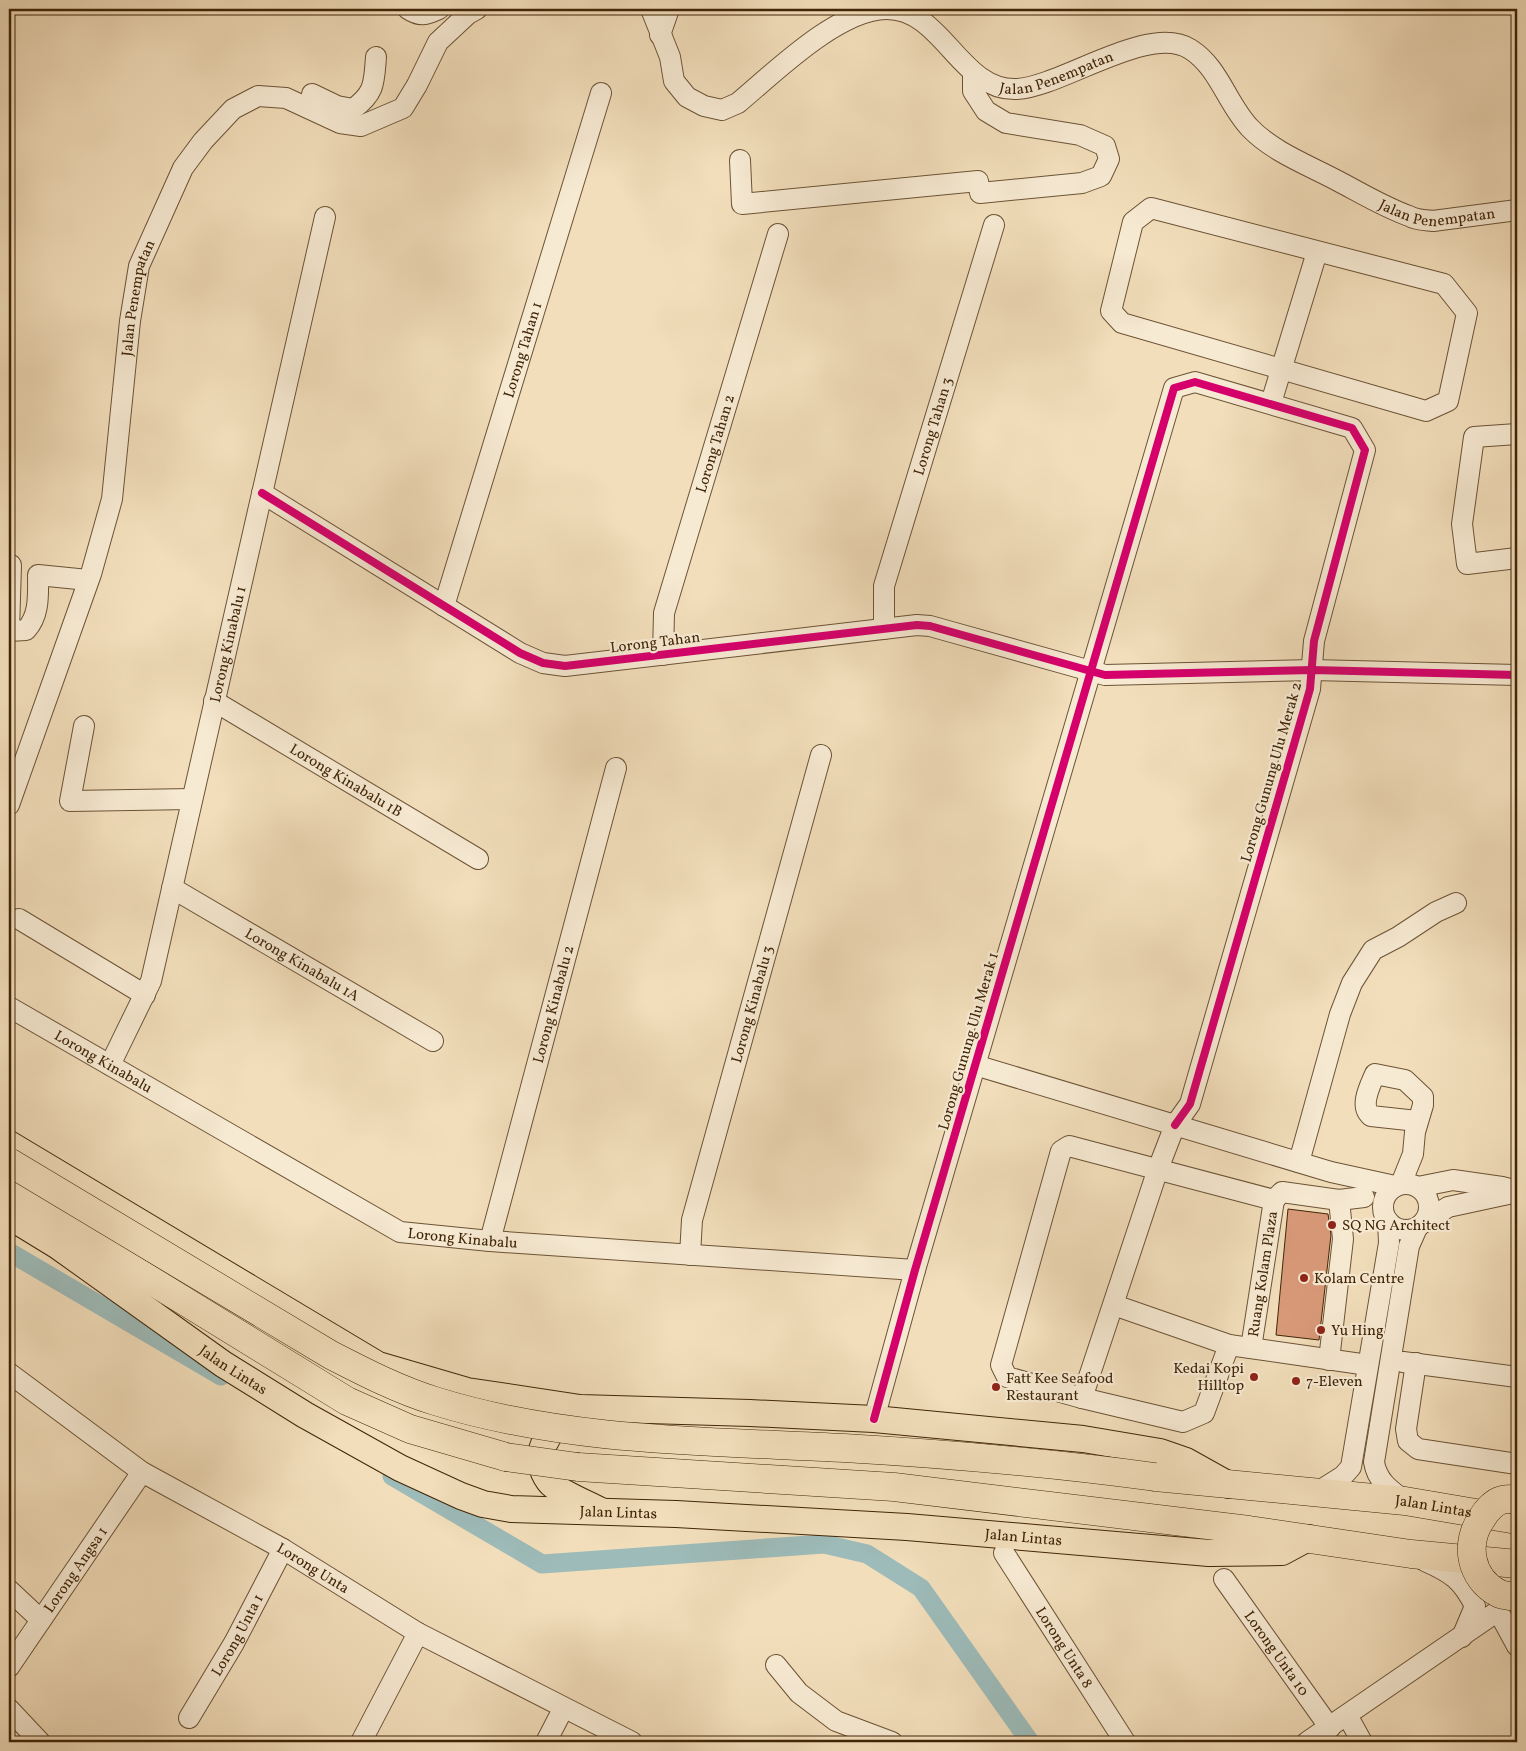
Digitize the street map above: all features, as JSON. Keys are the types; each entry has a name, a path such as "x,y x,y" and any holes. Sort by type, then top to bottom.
{"highway":[{"name":"Jalan Lintas","path":"9,1162 331,1355 371,1376 433,1401 483,1415 597,1434 870,1450 1000,1460 1229,1485 1405,1501 1517,1520"},
{"name":"Jalan Lintas","path":"9,1193 347,1401 410,1429 476,1450 506,1457 578,1467 894,1487 1249,1530 1412,1554 1517,1564"},
{"path":"1508,1604 1476,1571 1470,1551 1472,1536 1487,1511 1501,1500 1517,1499"}],"main road":[{"name":"Jalan Lintas","path":"9,1144 378,1365 467,1391 580,1408 628,1408 874,1419 1083,1439 1134,1447 1186,1461 1229,1485"},
{"name":"Jalan Lintas","path":"9,1216 58,1246 222,1364 366,1450 461,1496 511,1509 676,1514 907,1527 1209,1553 1282,1552 1308,1538"},
{"path":"9,1233 151,1326 222,1364"},
{"path":"604,1513 549,1481 541,1463 541,1451 544,1441 555,1428 569,1420 628,1408"}],"street":[{"path":"408,9 417,14 427,15 439,9"},
{"name":"Jalan Penempatan","path":"9,805 88,580 112,499 130,321 139,266 183,168 203,141 234,109 258,96 286,98 340,123 361,126 402,108 417,85 438,42 468,14 477,9"},
{"name":"Jalan Penempatan","path":"651,9 670,57 674,80 687,97 704,106 722,110 738,103 821,33 865,14 886,9 905,13 921,21 949,46 973,73 1003,88 1034,86 1112,56 1163,42 1177,43 1190,48 1200,56 1213,71 1249,127 1273,147 1397,212 1421,220 1433,221 1517,210"},
{"path":"660,34 669,9"},
{"path":"286,98 296,88 337,106 353,108 363,101 373,88 376,57"},
{"path":"935,199 1082,183 1101,176 1109,160 1105,146 1080,135 1006,123 986,111 972,91 973,73"},
{"name":"Lorong Tahan 1","path":"444,606 601,93"},
{"path":"740,160 742,204 978,181 980,193"},
{"path":"1151,208 1317,252 1444,284 1467,313 1448,401 1426,411 1122,323 1111,310 1133,222 1151,208"},
{"name":"Lorong Kinabalu 1","path":"110,1065 151,980 325,217"},
{"name":"Lorong Tahan 3","path":"884,629 884,586 994,226"},
{"name":"Lorong Tahan 2","path":"663,655 664,614 778,234"},
{"path":"1271,403 1317,252"},
{"name":"Lorong Gunung Ulu Merak 2","path":"1082,1398 1158,1169 1175,1125 1190,1104 1310,689 1314,641 1365,450 1352,428 1195,382 1174,388"},
{"name":"Lorong Gunung Ulu Merak 1","path":"874,1419 915,1270 1174,388"},
{"path":"1517,434 1474,437 1462,524 1467,564 1517,558"},
{"name":"Lorong Tahan","path":"262,493 520,653 543,663 565,666 917,625 930,626 1105,675 1312,670 1517,675"},
{"path":"11,565 9,631 26,630 32,623 38,605 38,575 88,580"},
{"name":"Lorong Kinabalu 1B","path":"214,701 478,859"},
{"path":"84,726 70,801 192,799"},
{"name":"Lorong Kinabalu 3","path":"690,1255 692,1220 821,755"},
{"name":"Lorong Kinabalu 2","path":"490,1241 616,768"},
{"name":"Lorong Kinabalu 1A","path":"172,888 433,1041"},
{"path":"1299,1162 1340,1014 1352,983 1373,950 1398,937 1436,912 1456,903"},
{"path":"19,919 145,994"},
{"name":"Lorong Kinabalu","path":"9,1007 400,1232 490,1241 915,1270"},
{"path":"975,1065 1331,1172 1405,1185 1454,1180 1495,1185 1517,1192"},
{"path":"1316,1493 1342,1476 1351,1467 1388,1243 1385,1215 1386,1195 1405,1185 1413,1154 1417,1121"},
{"name":"Ruang Kolam Plaza","path":"1082,1398 1006,1377 1001,1365 1061,1151 1069,1146 1274,1200 1251,1348"},
{"path":"1331,1172 1364,1197 1398,1229 1420,1225 1448,1207 1517,1192"},
{"path":"1405,1185 1427,1197 1429,1211 1409,1246 1374,1462 1376,1473 1386,1487 1405,1501"},
{"path":"1274,1200 1282,1192 1339,1200 1364,1197"},
{"path":"1329,1360 1343,1239 1339,1200"},
{"path":"1114,1305 1229,1345 1368,1365"},
{"path":"1082,1398 1183,1422 1204,1413 1229,1345"},
{"path":"1390,1360 1517,1378"},
{"path":"1416,1364 1406,1429 1408,1441 1418,1449 1517,1464"},
{"name":"Lorong Unta","path":"9,1373 142,1472 283,1549 418,1633 563,1709 632,1742"},
{"name":"Lorong Angsa 1","path":"9,1667 142,1472"},
{"name":"Lorong Unta 1","path":"189,1718 234,1643 283,1549"},
{"name":"Lorong Unta 8","path":"1004,1553 1126,1742"},
{"path":"1412,1554 1449,1572 1466,1587 1475,1606 1462,1636"},
{"name":"Lorong Unta 10","path":"1224,1579 1330,1728"},
{"path":"1307,1742 1508,1604 1517,1584"},
{"path":"9,1590 41,1620"},
{"path":"1508,1604 1517,1646"},
{"path":"361,1742 418,1633"},
{"path":"776,1665 799,1693 836,1721 892,1742"},
{"path":"9,1709 40,1742"},
{"path":"546,1742 563,1709"},
{"path":"1347,1715 1362,1742"}],"building":[{"name":"Kolam Centre","path":"1288,1209 1328,1214 1331,1235 1319,1340 1276,1335"}],"waterway":[{"path":"9,1252 221,1376"},
{"path":"392,1476 542,1564 824,1544 867,1554 921,1588 1030,1742"}],"cycle path":[{"path":"874,1419 915,1270 1174,388 1195,382 1352,428 1365,450 1314,641 1310,689 1190,1104 1175,1125"},
{"path":"262,493 520,653 543,663 565,666 917,625 930,626 1105,675 1312,670 1517,675"}],"place":[{"name":"SQ NG Architect","path":"1332,1225"},
{"name":"Kolam Centre","path":"1304,1278"},
{"name":"Yu Hing","path":"1321,1330"},
{"name":"Kedai Kopi Hilltop","path":"1254,1377"},
{"name":"7-Eleven","path":"1296,1381"},
{"name":"Fatt Kee Seafood Restaurant","path":"996,1387"}]}
